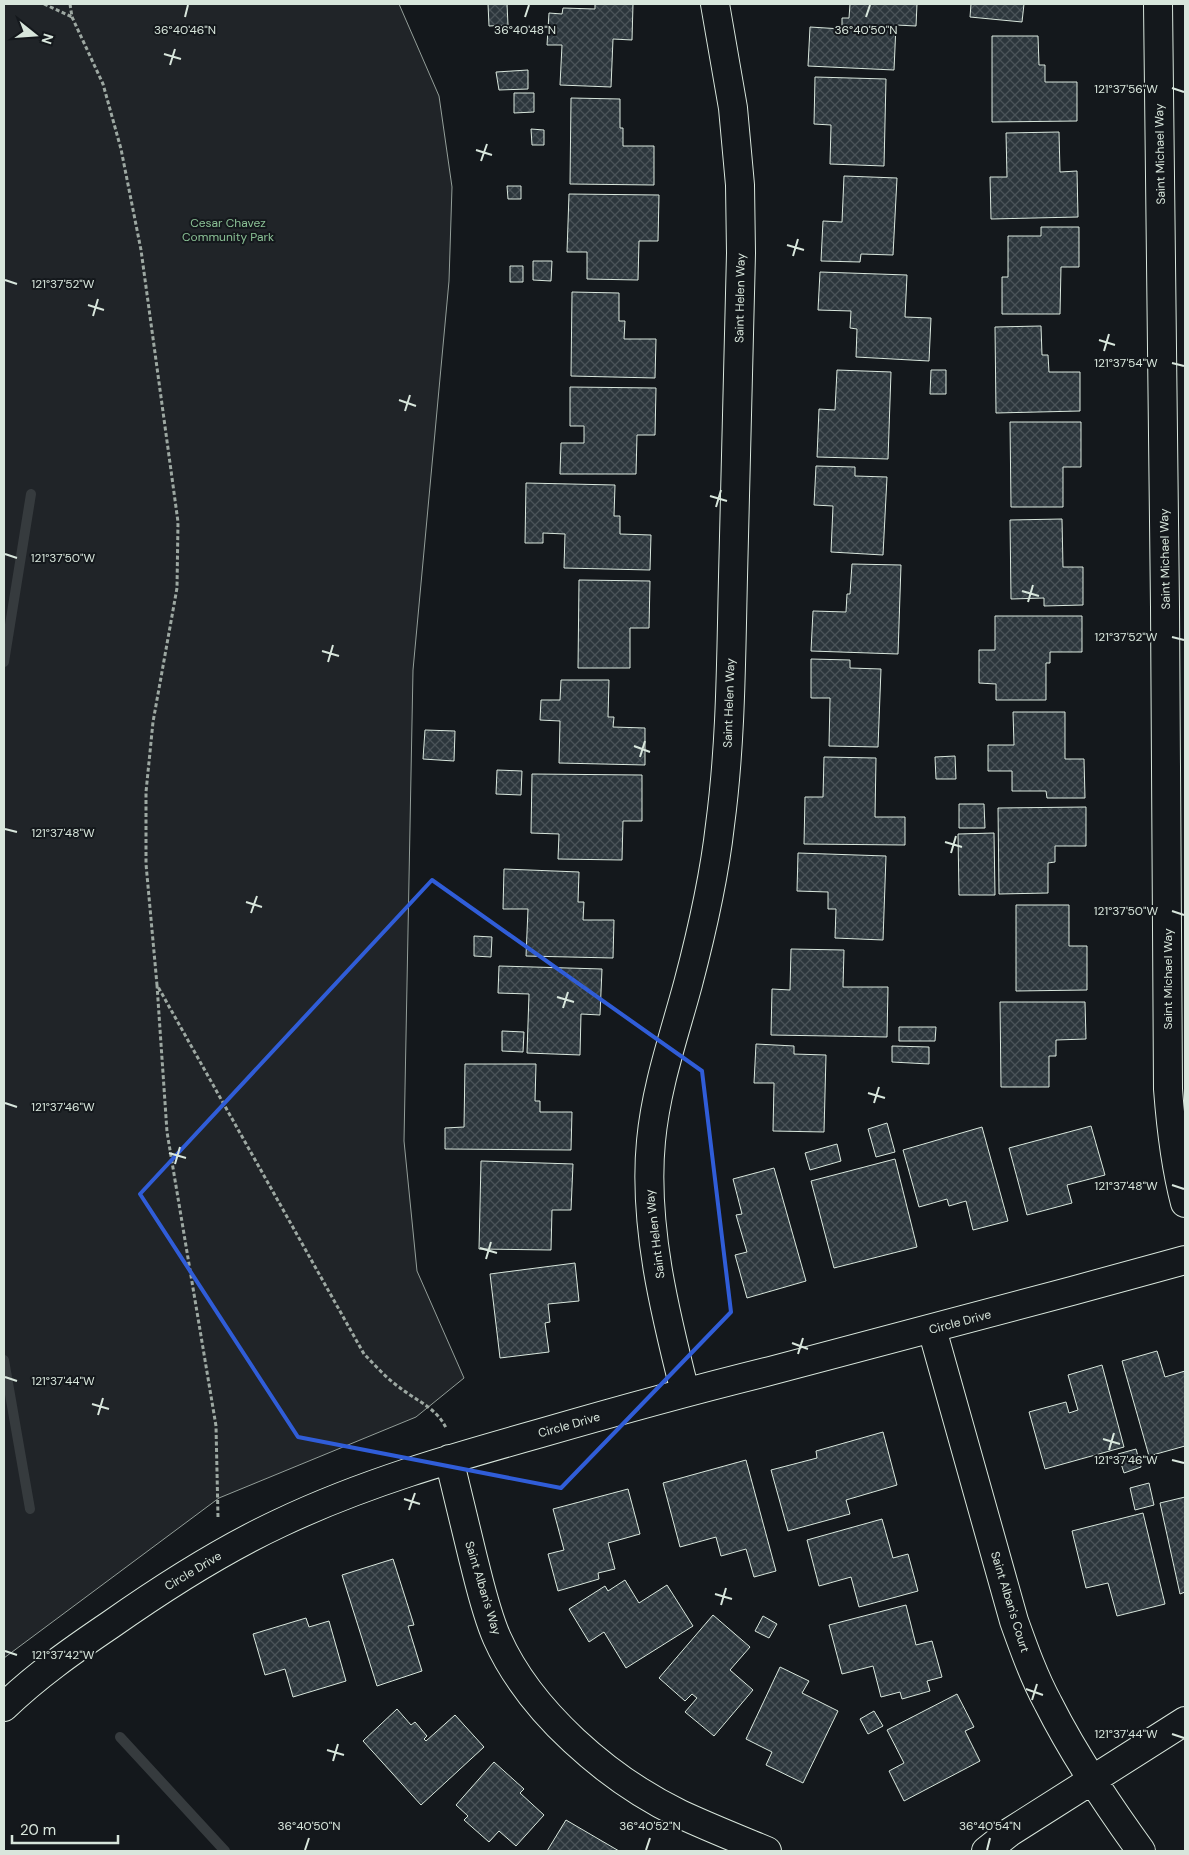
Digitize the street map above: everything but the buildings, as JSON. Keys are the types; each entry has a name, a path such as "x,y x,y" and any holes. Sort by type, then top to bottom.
{"street":[{"name":"Saint Helen Way","path":"685,1392 673,1343 656,1256 650,1210 649,1174 651,1142 659,1092 702,929 713,874 726,763 731,675 740,282 740,185 733,108 715,4"},
{"name":"Saint Michael Way","path":"1158,4 1168,1090 1173,1149 1185,1203"},
{"name":"Circle Drive","path":"4,1707 52,1666 151,1596 218,1555 281,1522 351,1492 453,1457 685,1392 932,1329 1185,1260"},
{"name":"Saint Alban's Court","path":"932,1329 1014,1622 1031,1666 1047,1702 1091,1779 1141,1851"},
{"name":"Saint Alban's Way","path":"453,1457 478,1578 497,1636 506,1657 523,1684 559,1726 620,1777 679,1813 767,1851"},
{"path":"986,1851 1010,1832 1091,1779 1185,1721"}],"path":[{"path":"44,4 72,17"},
{"path":"70,4 72,17 103,84 121,149 141,250 178,522 177,588 153,722 146,792 146,864 168,1132 216,1426 218,1555"},
{"path":"157,985 364,1354 398,1387 442,1418 453,1457"}],"highlighted area":[{"path":"432,880 702,1071 731,1312 561,1488 298,1437 140,1194"}],"green space":[{"name":"Cesar Chavez Community Park","path":"4,4 399,4 439,96 452,187 449,281 413,670 404,1141 417,1271 464,1378 416,1417 219,1498 4,1658"}],"waterway":[{"path":"4,662 31,494"},
{"path":"4,1360 30,1509"},
{"path":"120,1737 225,1851"}]}
